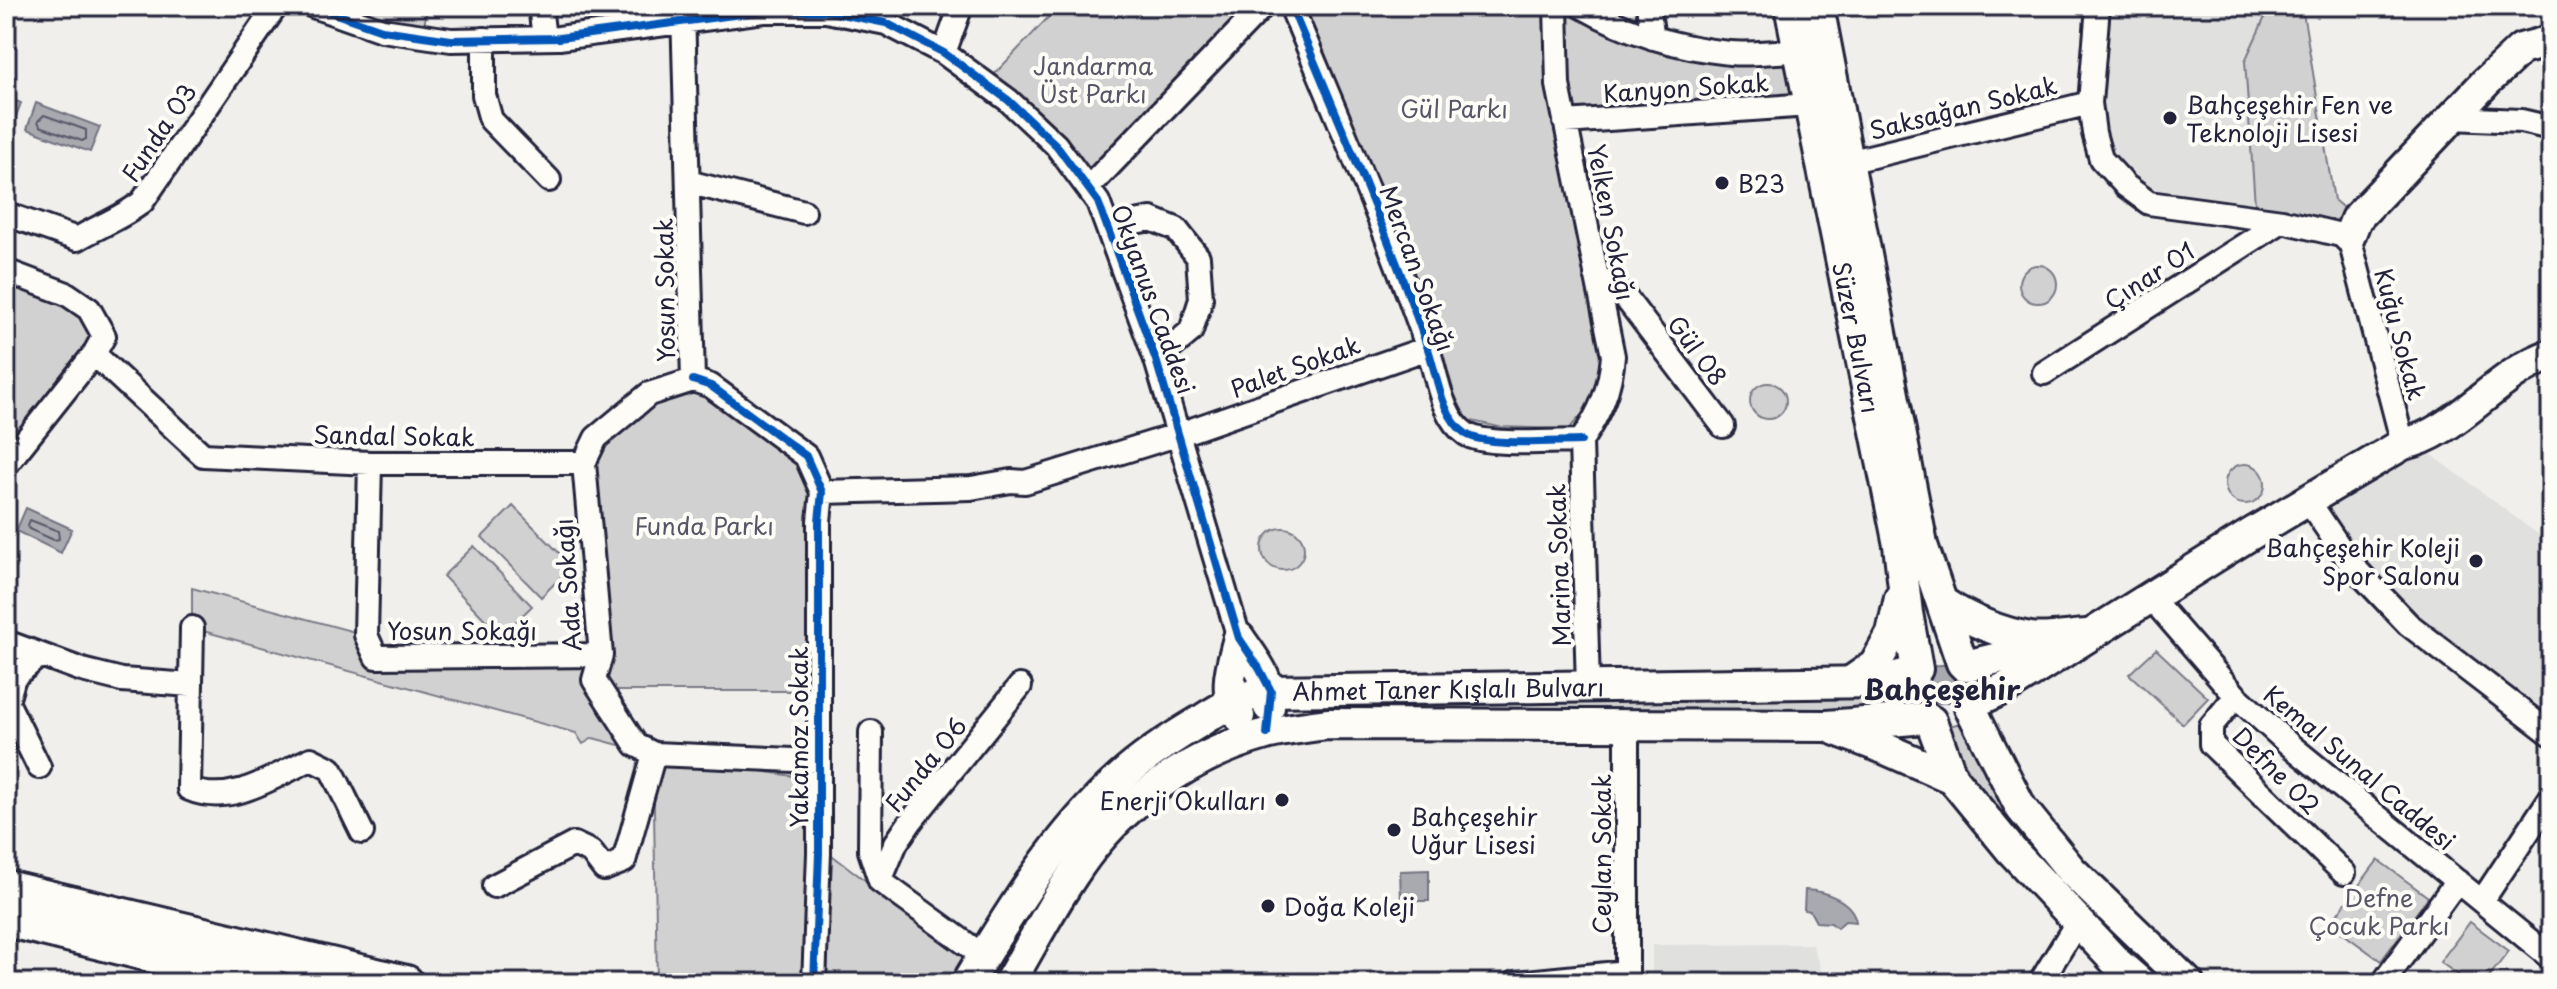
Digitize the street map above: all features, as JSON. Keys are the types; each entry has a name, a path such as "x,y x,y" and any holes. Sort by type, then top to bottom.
{"main road":[{"name":"Süzer Bulvarı","path":"1790,6 1899,545 1916,670"},
{"name":"Süzer Bulvarı","path":"1818,6 1922,545 1963,665"},
{"path":"2349,237 2356,219 2521,49 2551,41"},
{"path":"1929,720 1953,721 1961,717 1972,705 2009,686 2152,599 2251,534 2403,444 2415,442 2446,425 2486,393 2551,355"},
{"path":"1852,681 1875,665 1892,634 1903,584"},
{"path":"1943,603 1957,613 2032,638 2089,635"},
{"path":"1963,665 2089,635"},
{"path":"1239,638 1271,691 1260,736"},
{"path":"1239,638 1229,679 1230,703 1260,736"},
{"path":"2140,983 2116,962 2011,850 1952,778 1929,720 1910,698 1911,680 1916,670 1936,657 1945,657 1963,665 1973,677 1972,705 2021,808 2071,870 2188,983"},
{"name":"Ahmet Taner Kışlalı Bulvarı","path":"967,983 1037,875 1080,821 1120,778 1172,738 1251,693 1878,682 1916,670"},
{"name":"Ahmet Taner Kışlalı Bulvarı","path":"1009,983 1085,858 1120,816 1162,781 1215,753 1260,736 1327,724 1827,726 1929,720"},
{"path":"1827,726 1952,778"},
{"path":"6,888 406,983"},
{"path":"6,919 268,983"}],"street":[{"name":"Funda 03","path":"6,214 77,239 102,224 127,215 142,202 276,6"},
{"name":"Okyanus Caddesi","path":"313,6 382,30 451,40 544,38 684,14 826,11 886,23 944,53 1008,100 1056,145 1098,202 1180,434 1239,638"},
{"path":"540,6 544,38"},
{"path":"944,53 961,6"},
{"path":"1088,188 1263,6"},
{"name":"Mercan Sokağı","path":"1291,6 1373,200 1428,348 1448,414 1466,434 1486,441 1581,441"},
{"name":"Yelken Sokağı","path":"1556,6 1558,85 1613,356 1610,384 1581,441"},
{"path":"1581,6 1610,23 1653,38 1730,53 1799,51"},
{"path":"1648,6 1653,38"},
{"path":"2098,6 2090,103 2094,133 2101,159 2126,186 2149,203 2282,221 2349,237"},
{"name":"Yosun Sokak","path":"684,14 693,380 711,386 806,456 822,492"},
{"path":"484,39 484,95 491,120 549,180"},
{"name":"Saksağan Sokak","path":"1848,162 2090,103"},
{"name":"Kanyon Sokak","path":"1565,122 1810,105"},
{"path":"2452,118 2521,121 2551,128"},
{"path":"688,182 804,212"},
{"path":"1108,227 1151,219 1176,229 1198,257 1201,299 1191,331 1156,360"},
{"name":"Çınar 01","path":"2044,373 2282,221"},
{"name":"Kuğu Sokak","path":"2349,237 2403,444"},
{"path":"6,271 67,294 89,309 104,336 94,354 6,465"},
{"name":"Gül 08","path":"1596,275 1625,297 1723,426"},
{"name":"Palet Sokak","path":"1180,434 1428,348"},
{"name":"Sandal Sokak","path":"94,354 203,455 370,463 584,463"},
{"path":"584,463 596,438 649,394 693,380"},
{"path":"822,492 971,488 1011,481 1025,482 1180,434"},
{"name":"Marina Sokak","path":"1581,441 1588,688"},
{"name":"Yosun Sokağı","path":"370,463 366,635 376,657 601,655"},
{"name":"Ada Sokağı","path":"584,463 601,655 594,680 636,745 654,754"},
{"name":"Yakamoz Sokak","path":"814,983 819,853 817,761 819,521 822,492"},
{"path":"2309,502 2351,564 2408,624 2551,734"},
{"name":"Kemal Sunal Caddesi","path":"2152,599 2236,696 2291,746 2551,958"},
{"path":"192,628 189,789 202,794 234,794 311,759 331,769 362,832"},
{"path":"6,642 82,670 122,680 191,685"},
{"path":"39,767 7,702 14,677 40,655"},
{"name":"Funda 06","path":"880,881 896,843 911,821 1020,686"},
{"name":"Defne 02","path":"2236,696 2211,726 2211,744 2344,873"},
{"name":"Ceylan Sokak","path":"1627,725 1627,978"},
{"name":"Funda 06","path":"871,732 870,851 880,881"},
{"path":"494,886 574,844 591,852 604,869 624,861 654,754 817,761"},
{"path":"2482,901 2551,797"},
{"path":"880,881 983,956"},
{"path":"2383,983 2457,881"},
{"path":"2040,983 2078,921"},
{"path":"1515,983 1627,978"}],"shaded area":[{"name":"Bahçeşehir Fen ve Teknoloji Lisesi","path":"2098,6 2270,6 2245,61 2256,219 2149,203 2101,159"},
{"path":"2415,442 2551,544 2551,734 2408,624 2309,502"},
{"path":"1812,944 1824,978 1830,983 1652,983 1652,945"}],"green space":[{"path":"331,6 428,6 424,25 360,16"},
{"name":"Jandarma Üst Parkı","path":"1059,6 1263,6 1088,188 986,83"},
{"name":"Gül Parkı","path":"1302,6 1547,8 1557,143 1605,369 1590,405 1569,429 1499,427 1467,420 1442,369 1411,273 1364,150 1301,14"},
{"path":"1556,6 1581,6 1653,38 1799,51 1810,105 1565,122"},
{"path":"2270,6 2302,6 2334,200 2356,219 2349,237 2256,219 2245,61"},
{"path":"2038,265 2052,270 2057,284 2052,298 2038,303 2024,298 2019,284 2024,270"},
{"path":"6,271 67,294 104,336 6,465"},
{"path":"1768,383 1781,388 1786,401 1781,414 1768,419 1755,414 1750,401 1755,388"},
{"name":"Funda Parkı","path":"711,386 819,481 818,691 602,691 654,754 805,778 808,845 803,983 657,983 653,754 593,738 583,744 576,733 192,628 192,588 366,635 377,657 600,655 584,463 649,394"},
{"path":"2245,464 2259,470 2265,484 2259,498 2245,504 2231,498 2225,484 2231,470"},
{"path":"513,506 572,566 541,597 482,537"},
{"path":"1283,528 1298,534 1304,549 1298,564 1283,570 1268,564 1262,549 1268,534"},
{"path":"474,546 532,606 501,636 443,576"},
{"path":"2156,649 2208,698 2183,724 2129,674"},
{"path":"1876,688 1881,710 1332,709 1331,701 1824,699"},
{"path":"1965,722 1986,777 2022,828 2177,983 2161,983 2075,899 1959,768 1937,729"},
{"path":"829,853 965,956 948,983 827,983"},
{"name":"Defne Çocuk Parkı","path":"2378,860 2428,897 2381,961 2330,924"},
{"path":"2470,922 2509,951 2484,983 2469,983 2440,962"}],"water":[{"path":"6,97 21,103 13,124 6,122"},
{"path":"36,103 100,127 90,152 27,129"},
{"path":"26,508 72,529 61,553 16,531"},
{"path":"1942,665 1955,671 1961,684 1955,697 1942,703 1929,697 1923,684 1929,671"},
{"path":"1429,870 1429,901 1401,901 1400,871"},
{"path":"1805,890 1821,892 1844,902 1854,914 1856,922 1845,921 1837,928 1831,923 1816,922 1810,911 1804,910"}],"cycle path":[{"path":"313,6 382,30 451,40 559,38 764,11 826,11 886,23 944,53 1008,100 1056,145 1098,202 1156,360 1239,638 1271,691 1267,734"},
{"path":"1291,6 1395,260 1450,416 1466,434 1489,441 1581,441"},
{"path":"693,380 711,386 806,456 822,492 819,521 819,853 814,983"}],"place":[{"name":"Bahçeşehir Fen ve Teknoloji Lisesi","path":"2170,118"},
{"name":"B23","path":"1722,183"},
{"name":"Bahçeşehir Koleji Spor Salonu","path":"2476,561"},
{"name":"Enerji Okulları","path":"1282,800"},
{"name":"Bahçeşehir Uğur Lisesi","path":"1394,830"},
{"name":"Doğa Koleji","path":"1268,906"}],"district":[{"name":"Bahçeşehir","path":"1942,688"}]}
